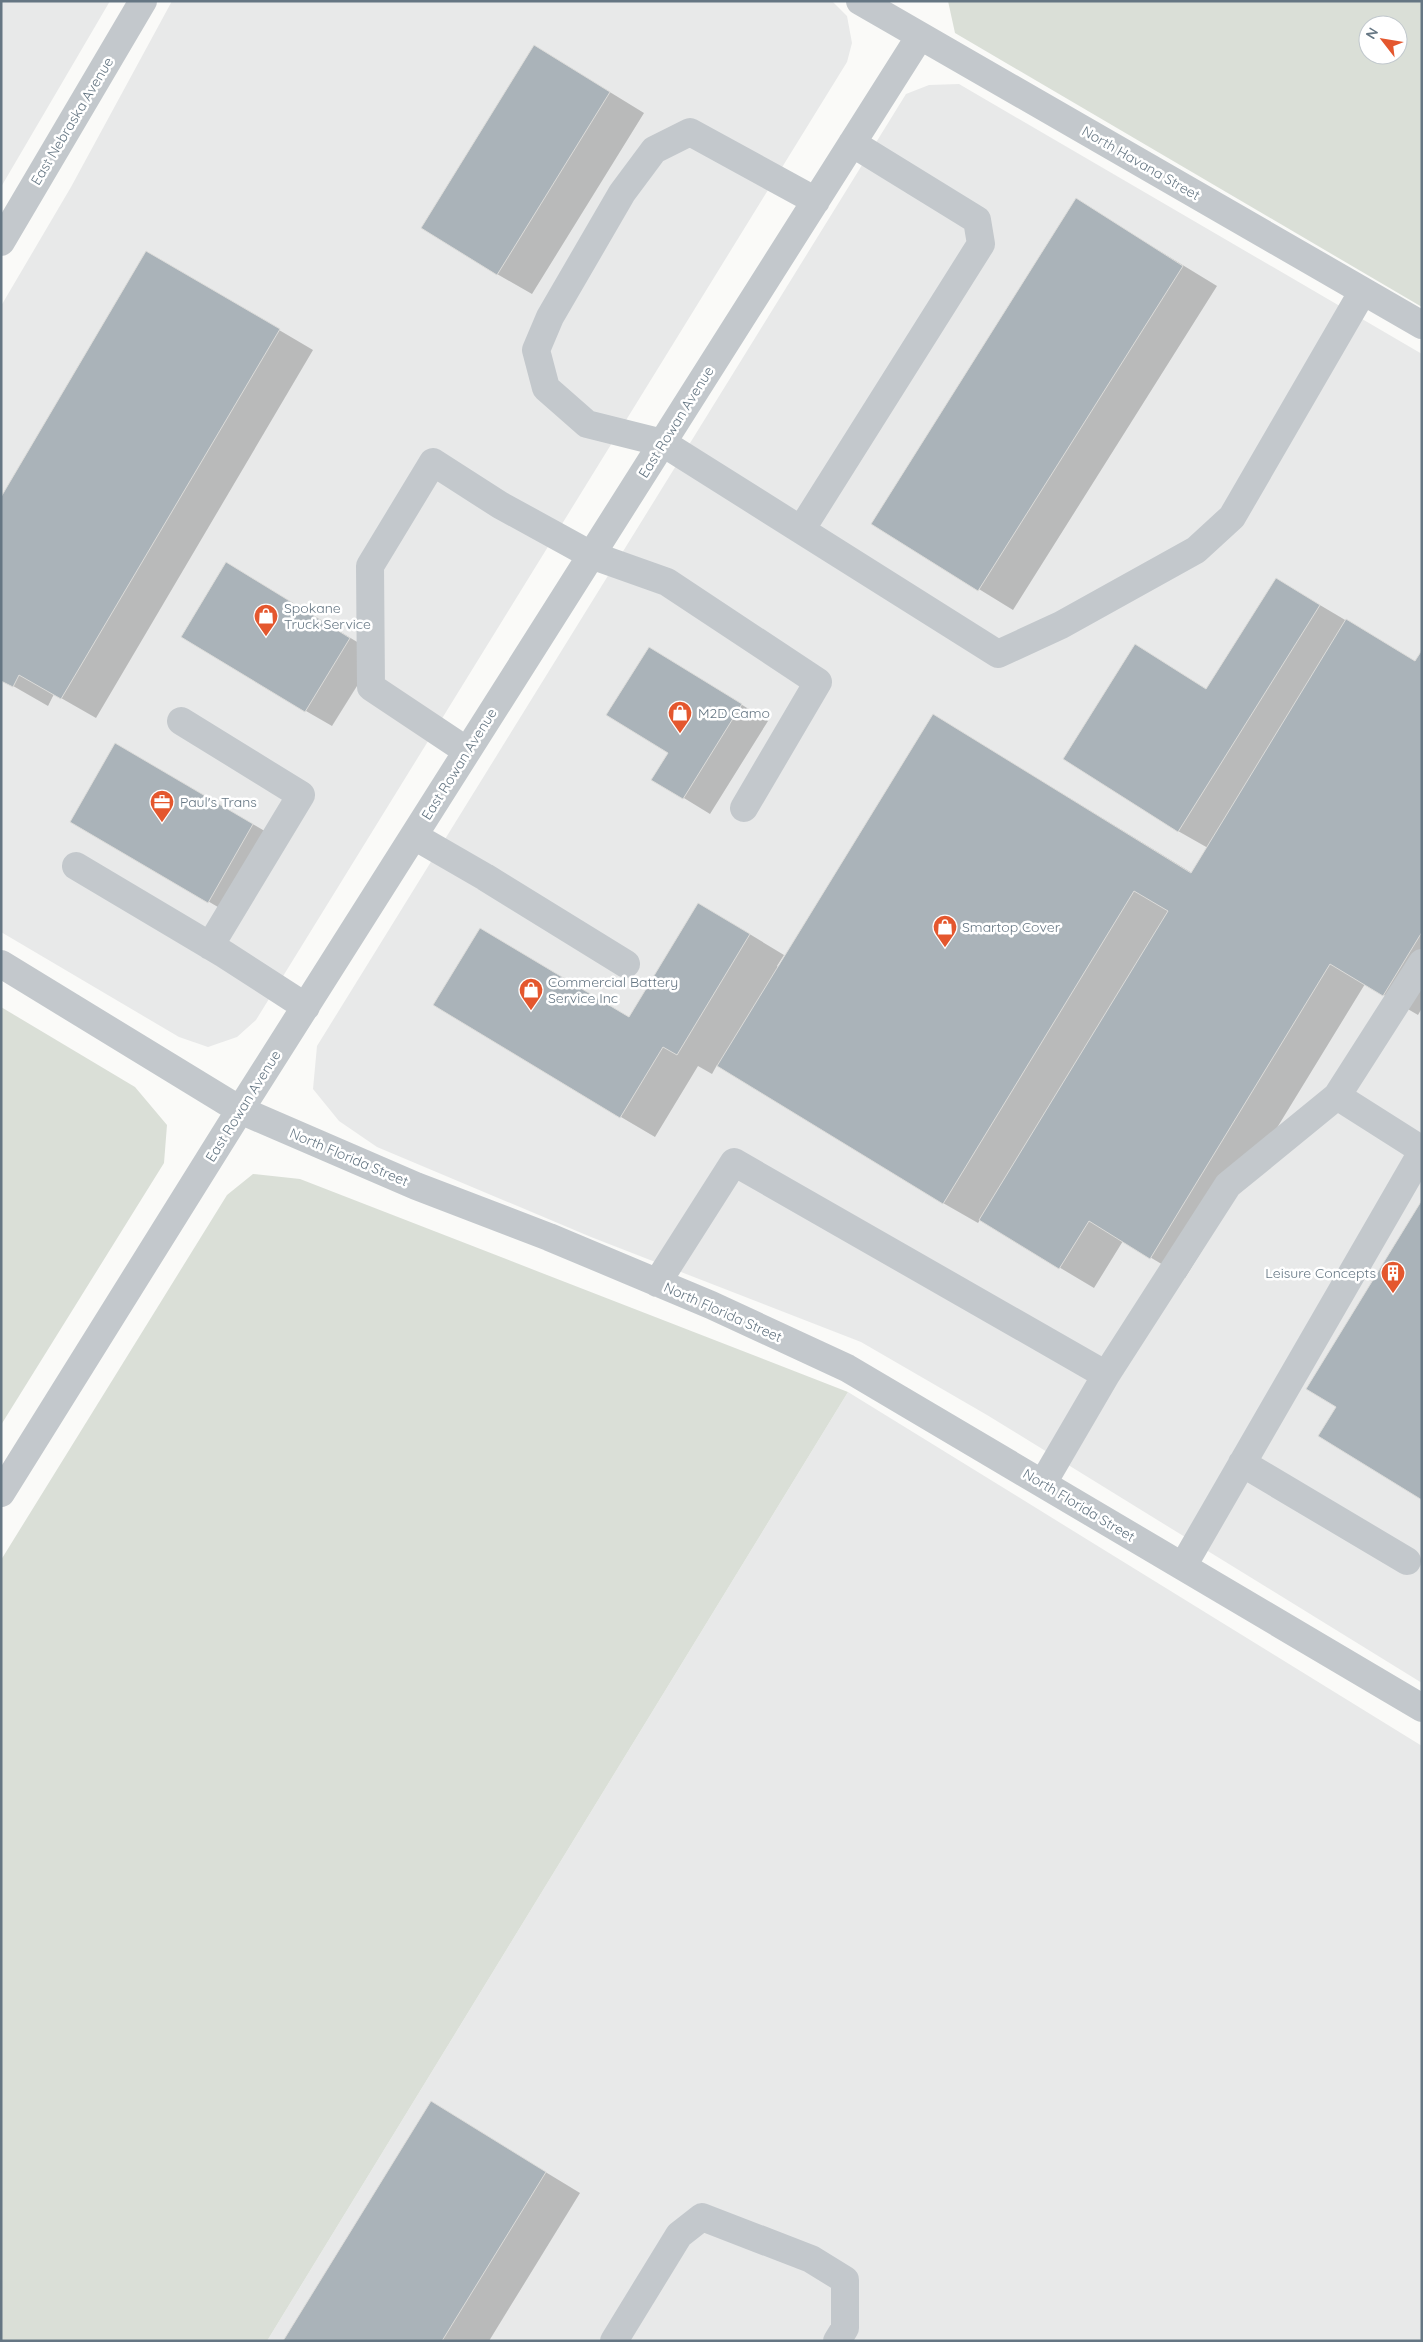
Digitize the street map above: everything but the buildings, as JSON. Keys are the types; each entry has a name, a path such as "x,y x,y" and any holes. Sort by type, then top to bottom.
{"street":[{"name":"East Nebraska Avenue","path":"1,242 143,1"},
{"name":"North Havana Street","path":"860,1 1422,324"},
{"name":"East Rowan Avenue","path":"1,1493 240,1110 920,36"},
{"path":"816,201 690,132 654,150 622,193 550,316 536,350 546,388 587,424 663,443 998,654 1061,625 1196,550 1232,517 1363,291"},
{"path":"801,530 981,244 977,220 852,143"},
{"path":"467,751 371,687 370,566 433,462 500,505 591,555 667,582 818,682 744,808"},
{"path":"181,721 301,795 210,946"},
{"path":"414,836 485,876 626,964"},
{"path":"76,866 210,946 306,1007"},
{"path":"1043,1484 1106,1375 1228,1185 1337,1096 1422,963"},
{"name":"North Florida Street","path":"1,964 240,1110 416,1186 549,1237 847,1368 1422,1708"},
{"path":"1182,1566 1422,1151 1337,1096"},
{"path":"657,1283 734,1162 1106,1375"},
{"path":"1242,1463 1407,1561"},
{"path":"614,2341 679,2235 702,2217 811,2259 845,2280 845,2328 837,2341"}],"shaded area":[{"path":"1,1 110,1 1,187"},
{"path":"172,1 832,1 847,16 852,43 847,62 256,1020 237,1037 208,1047 179,1037 1,932 1,306 71,187"},
{"path":"948,1 1422,1 1422,307 955,33"},
{"path":"959,84 1422,354 1422,1683 987,1415 861,1342 591,1237 377,1147 339,1121 313,1089 317,1046 906,94 929,85"},
{"path":"1,1007 135,1087 167,1125 164,1163 1,1425"},
{"path":"253,1174 300,1179 848,1392 267,2341 1,2341 1,1560 227,1195"},
{"path":"848,1392 1422,1746 1422,2341 267,2341"}],"place":[{"name":"Spokane Truck Service","path":"266,637"},
{"name":"M2D Camo","path":"680,734"},
{"name":"Paul's Trans","path":"162,823"},
{"name":"Smartop Cover","path":"945,948"},
{"name":"Commercial Battery Service Inc","path":"531,1011"},
{"name":"Leisure Concepts","path":"1393,1294"}]}
